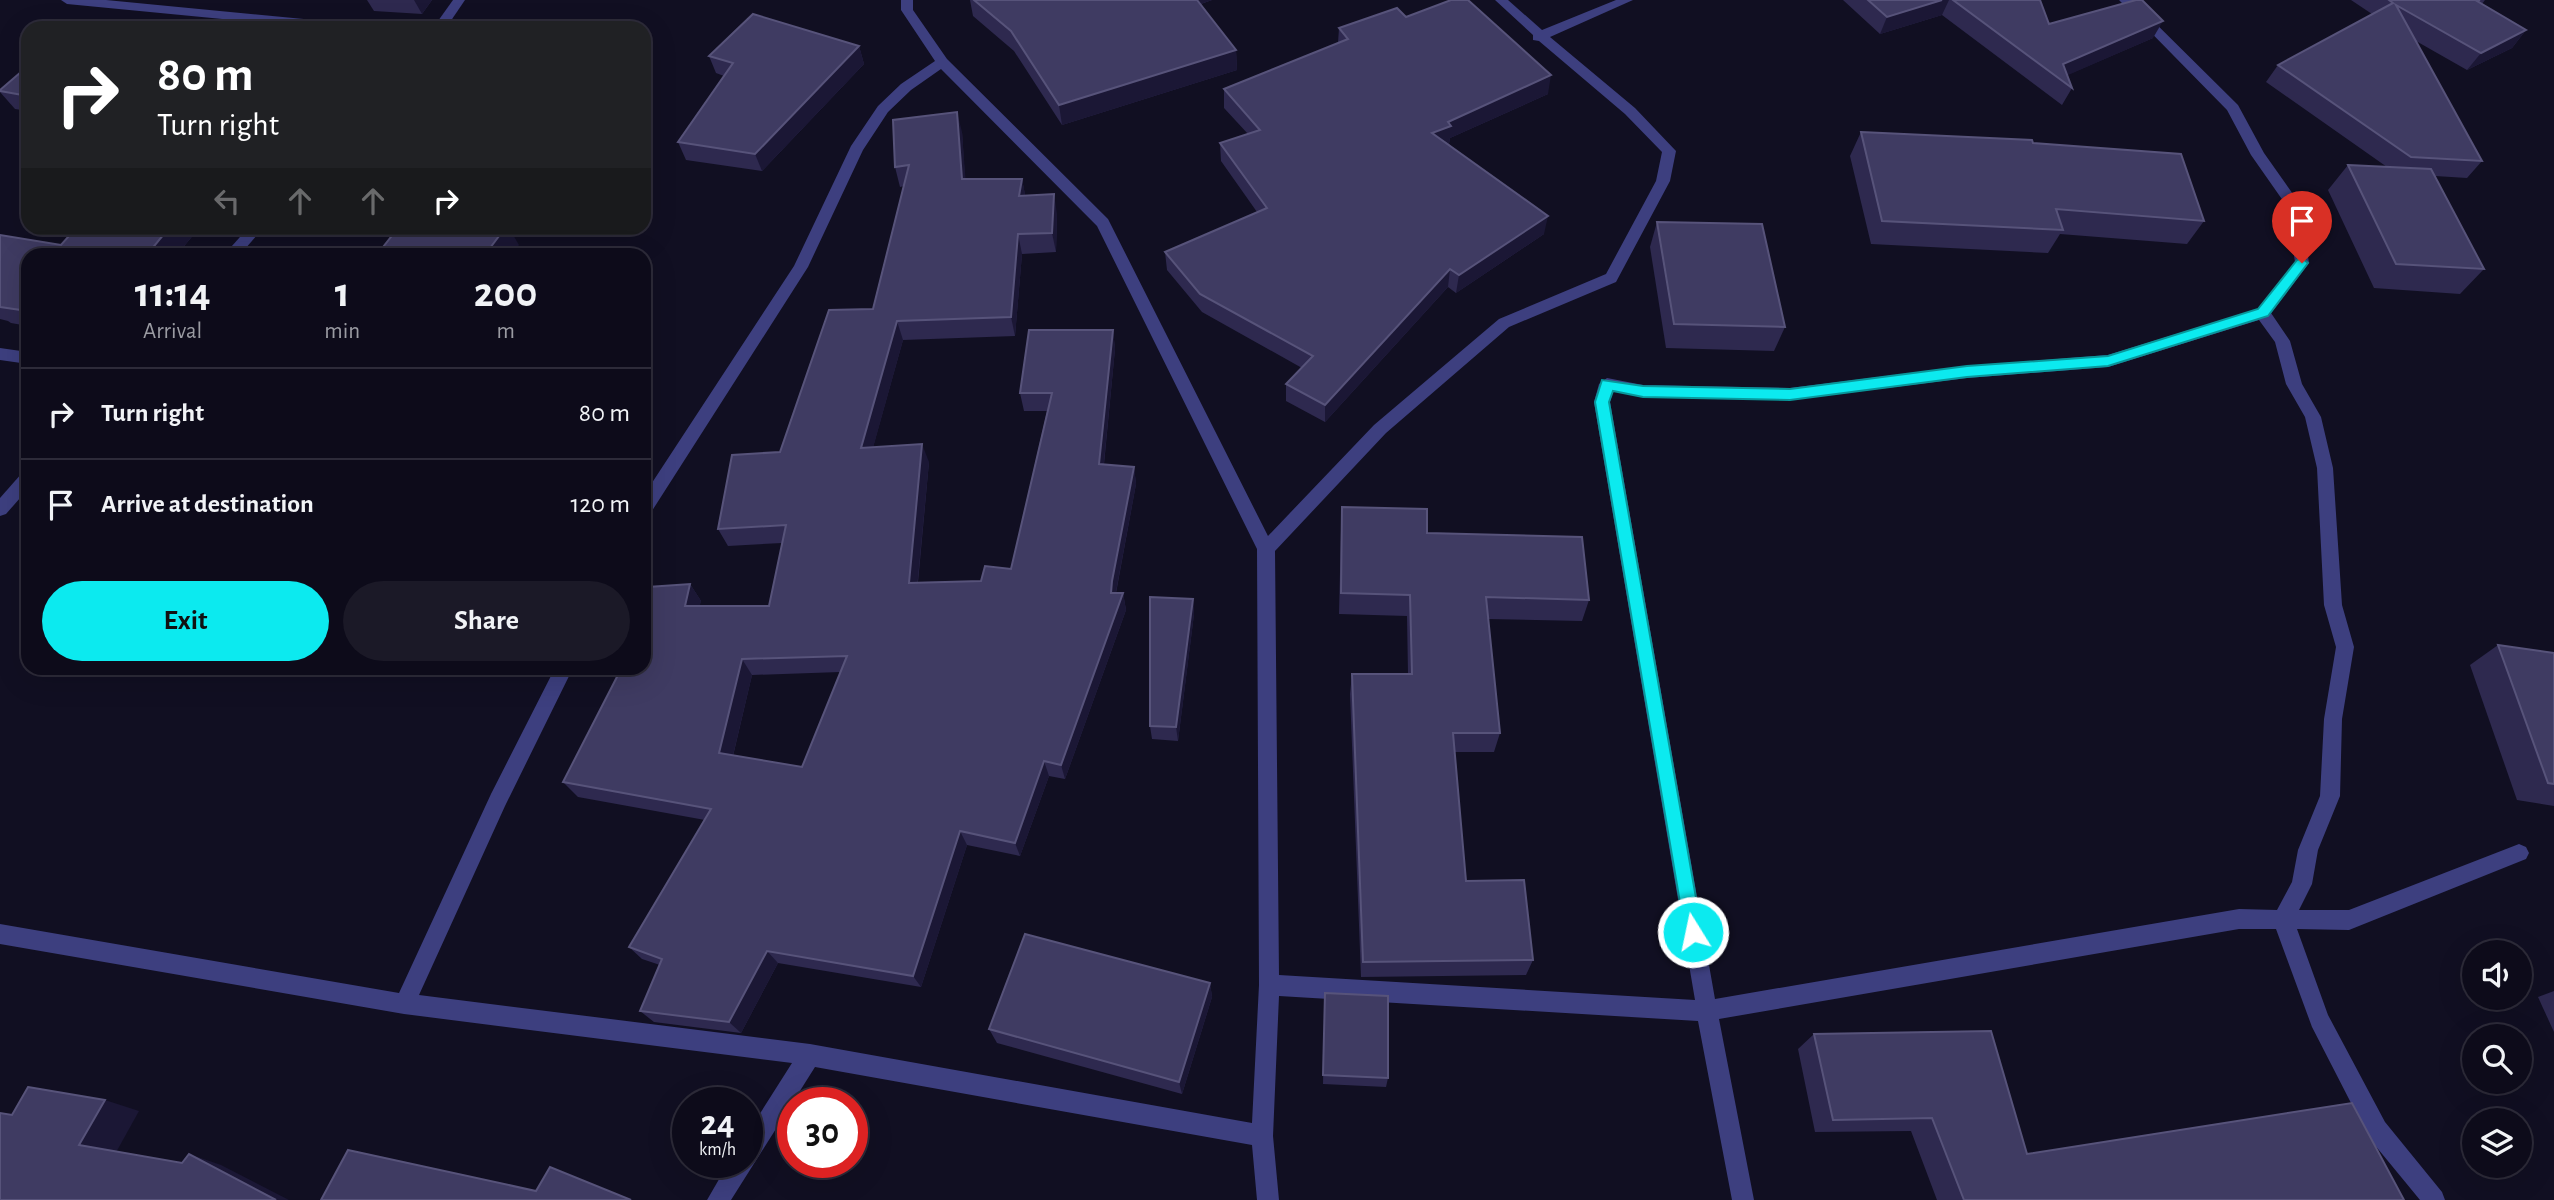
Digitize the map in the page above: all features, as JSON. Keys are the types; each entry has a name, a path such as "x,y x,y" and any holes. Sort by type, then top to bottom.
{"street":[{"path":"67,0 284,21"},
{"path":"444,21 459,0"},
{"path":"907,0 907,10 943,62 1103,223 1266,549 1269,985 1262,1136 1268,1200"},
{"path":"1266,549 1380,429 1504,323 1611,278 1662,181 1669,151 1648,126 1538,37 1502,0"},
{"path":"1538,37 1627,0"},
{"path":"1743,1200 1707,1011 1602,402 1607,384 1643,391 1790,394 1967,372 2108,361 2263,313 2302,263 2293,204 2258,155 2234,108 2125,0"},
{"path":"651,498 802,267 856,149 883,109 906,87 943,62"},
{"path":"237,248 250,235"},
{"path":"2263,313 2282,341 2294,384 2313,417 2325,467 2333,605 2345,647 2333,719 2330,796 2308,850 2302,884 2283,919 2319,1020 2377,1130 2434,1200"},
{"path":"0,354 21,357"},
{"path":"0,509 21,486"},
{"path":"404,1004 498,800 560,675"},
{"path":"1269,985 1707,1011 2239,919 2348,920 2519,853"},
{"path":"0,934 404,1004 810,1055 1262,1136"},
{"path":"763,1129 810,1055"},
{"path":"718,1200 732,1178"}],"building":[{"path":"974,0 1197,0 1236,50 1059,105 1011,31"},
{"path":"1451,0 1468,0 1551,75 1448,122 1451,126 1432,133 1548,216 1459,275 1450,269 1325,405 1286,384 1313,356 1200,294 1165,252 1267,208 1220,143 1260,130 1224,89 1348,39 1339,28 1397,8 1406,17"},
{"path":"1868,0 1942,0 1887,17"},
{"path":"1953,0 2040,0 2049,24 2142,0 2163,21 2063,64 2072,88"},
{"path":"2389,0 2480,0 2477,1 2526,30 2481,53 2396,5 2482,161 2411,157 2278,65 2393,3"},
{"path":"753,14 859,46 755,154 678,142 733,63 709,56"},
{"path":"21,72 21,95 0,90"},
{"path":"957,112 962,179 1022,179 1019,196 1054,194 1052,233 1018,234 1011,317 897,321 861,448 922,444 909,583 981,581 985,566 1011,569 1052,393 1020,393 1029,330 1113,330 1099,464 1134,467 1112,581 1111,593 1123,593 1061,765 1044,761 1015,843 960,831 913,976 767,951 729,1022 640,1011 662,959 629,947 711,809 563,782 618,675 651,675 651,587 690,584 685,606 769,606 786,525 718,529 732,455 780,452 829,310 873,309 909,165 895,167 893,120","holes":["847,656 802,767 719,753 742,659"]},
{"path":"1861,132 2032,140 2033,143 2181,154 2204,221 2056,209 2063,230 1882,221"},
{"path":"2348,165 2431,169 2484,269 2396,264"},
{"path":"1657,222 1762,224 1785,327 1674,324"},
{"path":"0,235 61,245 70,235 163,235 153,248 21,248 21,310 0,307"},
{"path":"392,235 500,235 490,248 382,248"},
{"path":"1342,507 1427,509 1427,533 1582,537 1589,600 1486,597 1500,733 1453,733 1466,881 1524,880 1533,960 1363,962 1352,674 1412,674 1410,595 1341,593"},
{"path":"1150,597 1193,599 1176,727 1150,726"},
{"path":"2498,645 2554,653 2554,784 2548,783"},
{"path":"1025,934 1210,983 1179,1082 989,1029"},
{"path":"1325,993 1388,996 1388,1078 1323,1075"},
{"path":"1991,1031 2027,1154 2352,1103 2404,1200 1964,1200 1932,1118 1833,1120 1814,1034"},
{"path":"28,1087 105,1100 79,1145 182,1163 189,1154 276,1200 0,1200 0,1113 12,1115"},
{"path":"348,1150 536,1191 550,1167 631,1200 321,1200"}],"route":[{"path":"1693,932 1602,402 1607,384 1643,391 1790,394 1967,372 2108,361 2263,313 2302,263"}]}
